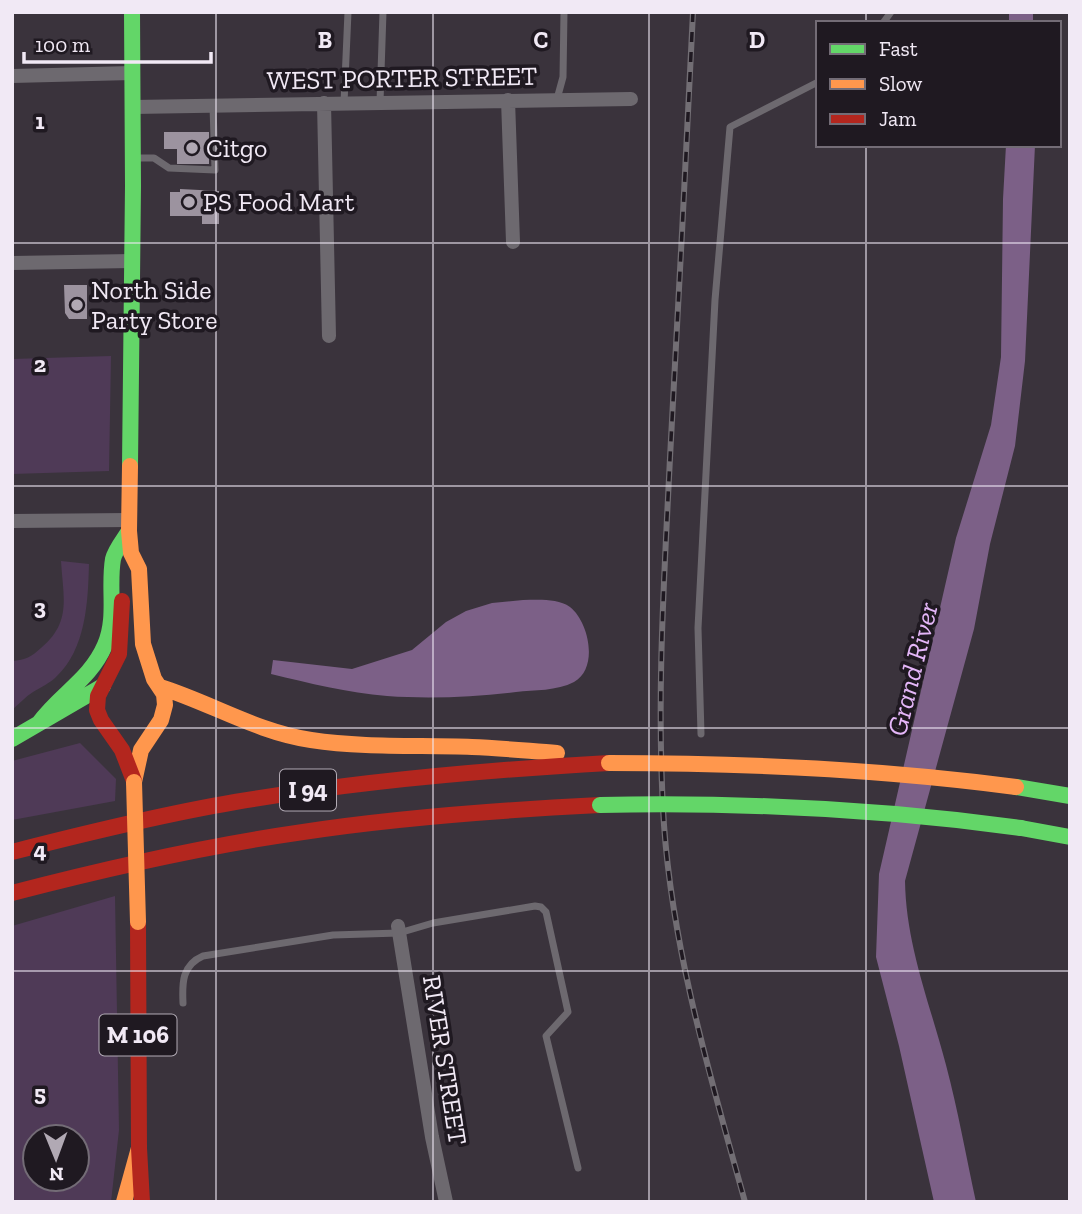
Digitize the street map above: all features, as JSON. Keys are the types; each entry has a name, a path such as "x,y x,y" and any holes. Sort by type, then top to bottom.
{"main road":[{"name":"M 106","path":"132,12 129,526 131,552 139,569 141,629 146,657 165,699 165,710 159,724 141,750 134,782 142,1202"},
{"path":"39,723 47,712 83,680 104,647 110,630 113,604 113,557 129,526"},
{"name":"M 106","path":"131,552 122,568 121,642 118,658 98,695 97,709 100,719 122,750 134,782"},
{"path":"12,739 105,683 131,671 242,721 269,731 310,740 369,745 535,751 609,763"},
{"path":"110,732 132,738 142,737 152,731"},
{"name":"I 94","path":"12,852 156,817 325,787 447,773 609,763 833,767 926,775 1070,796"},
{"name":"I 94","path":"12,893 157,858 301,831 411,817 539,807 689,802 782,804 871,810 1021,828 1070,837"},
{"path":"12,905 157,858"},
{"name":"M 106","path":"133,1202 139,1148"},
{"path":"124,1202 139,1148"}],"street":[{"path":"12,76 132,73"},
{"name":"WEST PORTER STREET","path":"133,107 631,99"},
{"path":"508,100 513,243"},
{"path":"324,103 329,336"},
{"path":"12,263 132,261"},
{"path":"12,521 129,526"},
{"name":"RIVER STREET","path":"399,929 429,1123 446,1202"}],"lane":[{"path":"344,103 348,12"},
{"path":"380,102 383,12"},
{"path":"556,99 563,77 565,12"},
{"path":"701,734 698,628 715,300 730,127 816,83"},
{"path":"133,158 154,158 169,168 215,170 213,106"},
{"path":"183,1003 185,974 194,960 203,956 333,935 399,929 535,906 544,909 568,1012 547,1036 578,1168"}],"shaded area":[{"path":"1009,12 1033,12 1033,21 1009,21"},
{"name":"Grand River","path":"1006,147 1035,147 1025,361 1015,446 990,544 974,629 905,881 914,951 950,1082 976,1202 934,1202 876,957 879,874 956,538 991,425 1001,357"},
{"path":"111,356 109,471 12,474 12,359"},
{"path":"61,561 89,564 86,609 79,639 74,653 56,677 12,710 12,661 25,659 37,651 51,638 61,619 64,597"},
{"path":"523,600 559,602 577,614 586,634 589,656 582,675 574,682 545,690 419,697 358,693 271,674 273,660 352,669 412,650 446,622 466,611 492,603"},
{"path":"80,743 116,779 115,801 12,820 12,761"},
{"path":"115,896 119,1130 111,1202 12,1202 12,926"}],"building":[{"path":"164,132 209,132 209,164 177,164 177,149 164,149"},
{"path":"180,189 219,191 219,224 202,224 202,216 170,216 170,192 180,192"},
{"path":"64,285 87,285 87,319 69,319 65,313"}],"railway":[{"path":"693,12 663,596 661,733 664,825 676,921 695,1015 745,1202"}],"traffic: fast":[{"path":"130,466 132,12"},
{"path":"39,723 91,668 105,645 111,624 113,559 129,531"},
{"path":"12,739 103,686"},
{"path":"1016,787 1070,796"},
{"path":"600,805 811,808 1021,828"},
{"path":"1021,828 1070,837"}],"traffic: slow":[{"path":"130,466 129,531 131,553 139,569 143,644 154,679 164,694 165,705 161,720 141,750 134,782"},
{"path":"160,687 272,731 311,740 557,753"},
{"path":"609,763 813,768 1016,787"},
{"path":"134,782 138,922"},
{"path":"124,1202 139,1148"}],"traffic: jam":[{"path":"122,601 119,654 98,696 97,710 122,750 134,781"},
{"path":"12,852 207,807 328,788 422,777 609,763"},
{"path":"12,893 157,858 303,832 452,815 600,805"},
{"path":"138,922 139,1148 142,1202"}],"place":[{"name":"Citgo","path":"192,148"},
{"name":"PS Food Mart","path":"189,202"},
{"name":"North Side Party Store","path":"77,305"}]}
